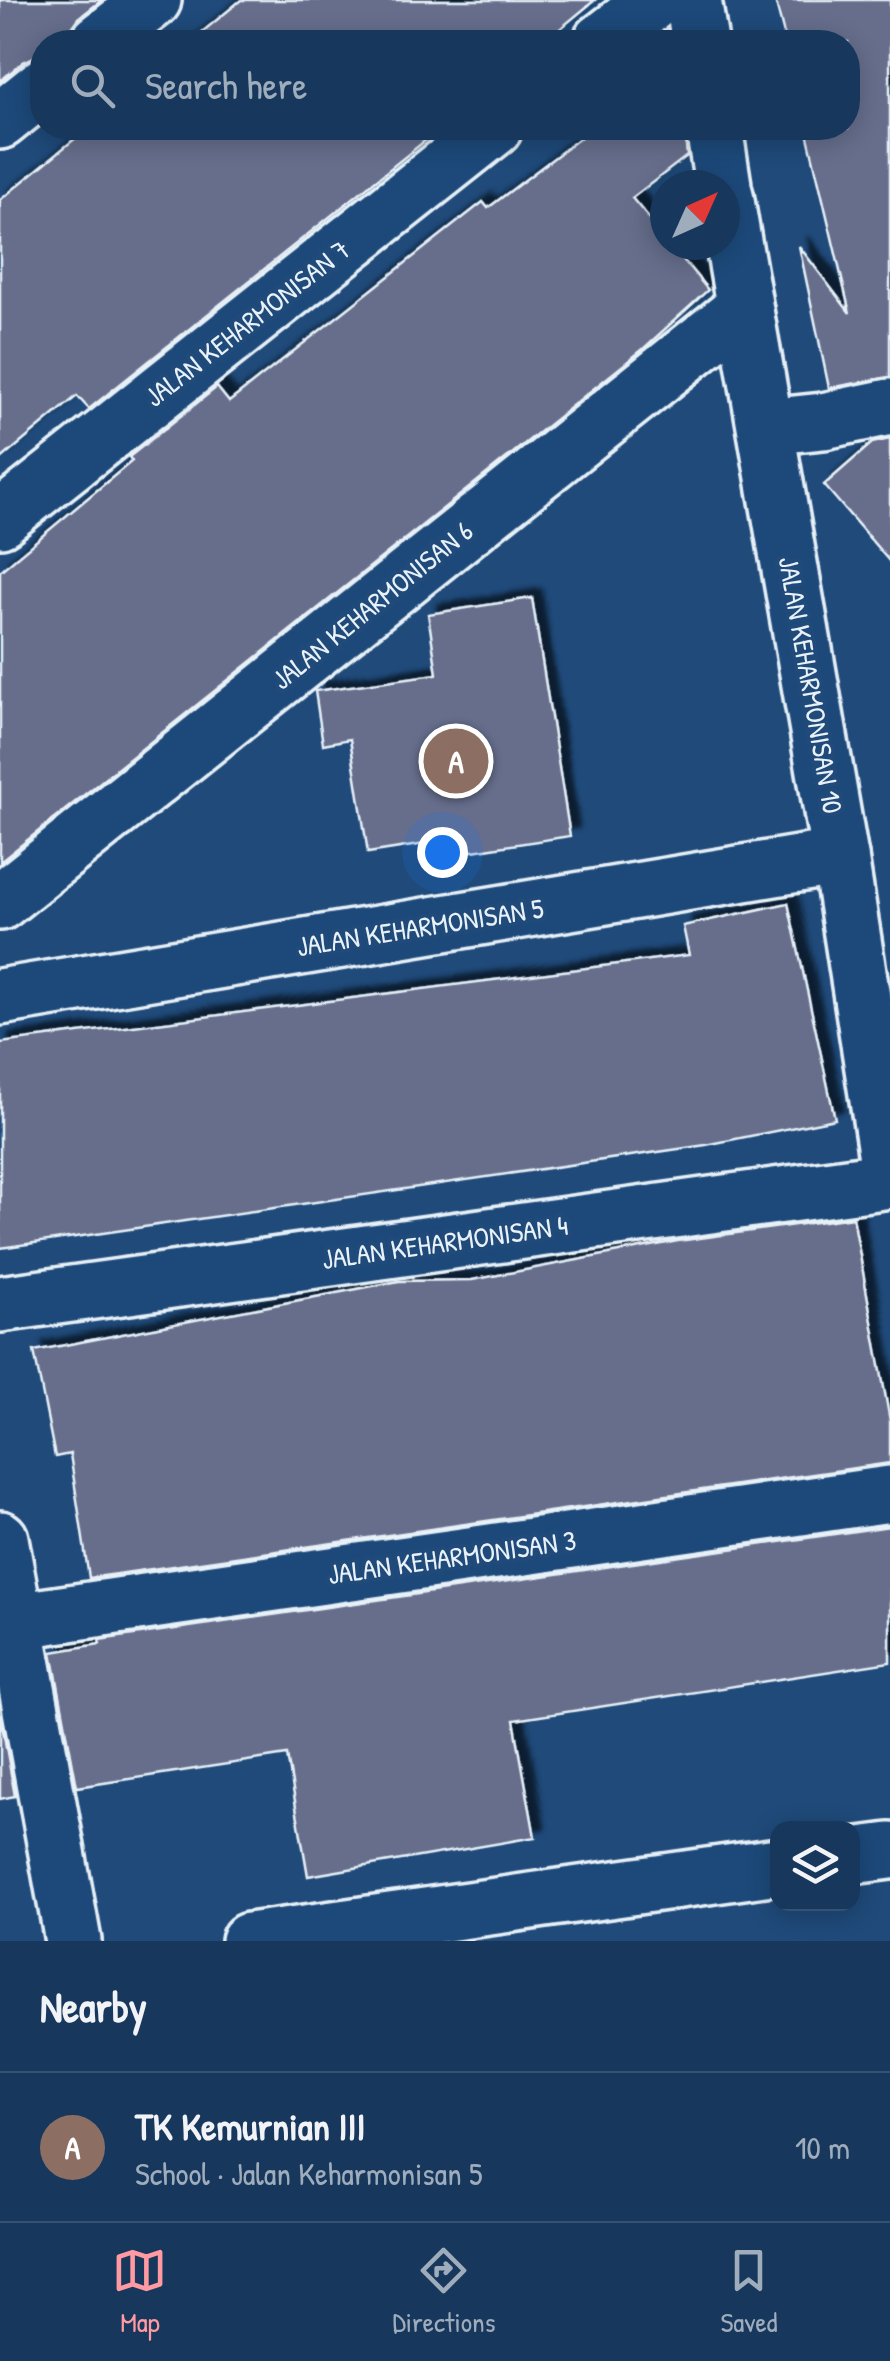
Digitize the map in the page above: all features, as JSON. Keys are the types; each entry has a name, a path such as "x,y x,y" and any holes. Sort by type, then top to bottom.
{"street":[{"path":"114,30 153,0"},
{"path":"616,30 655,0"},
{"path":"693,0 698,30"},
{"path":"0,121 30,97"},
{"name":"JALAN KEHARMONISAN 7","path":"0,518 479,140"},
{"path":"716,140 721,170"},
{"name":"JALAN KEHARMONISAN 10","path":"735,260 840,857 890,1178"},
{"name":"JALAN KEHARMONISAN 6","path":"0,902 743,309"},
{"path":"766,428 890,407"},
{"name":"JALAN KEHARMONISAN 5","path":"0,996 840,857"},
{"name":"JALAN KEHARMONISAN 4","path":"0,1304 890,1178"},
{"name":"JALAN KEHARMONISAN 3","path":"14,1621 890,1494"},
{"path":"0,1539 73,1941"},
{"path":"860,1855 890,1850"},
{"path":"250,1941 770,1867"}],"building":[{"path":"0,0 102,0 71,30 30,30 30,59 0,81"},
{"path":"241,0 595,0 559,30 205,30"},
{"path":"775,0 890,0 890,377 829,388 799,246 850,313 809,140 860,140 860,30 783,30"},
{"path":"73,140 426,140 89,409 77,396 0,460 0,200"},
{"path":"577,140 685,140 687,156 669,170 650,170 650,184 632,198 650,220 650,260 683,260 708,290 642,350 0,862 0,571 132,461 129,457 217,387 229,402 483,202 488,208"},
{"path":"890,439 890,562 824,485 872,443"},
{"path":"532,598 570,836 466,852 464,838 368,853 350,739 323,744 315,691 437,674 428,614"},
{"path":"788,903 835,1119 706,1145 0,1248 0,1043 689,955 683,926"},
{"path":"853,1217 890,1421 890,1463 89,1578 70,1454 55,1457 34,1351 399,1281 472,1280 678,1241"},
{"path":"890,1526 890,1662 514,1720 535,1837 308,1876 287,1755 77,1787 52,1652 100,1644 99,1640"},
{"path":"0,1714 15,1796 0,1799"}],"place":[{"name":"TK Kemurnian III","path":"456,761"}]}
